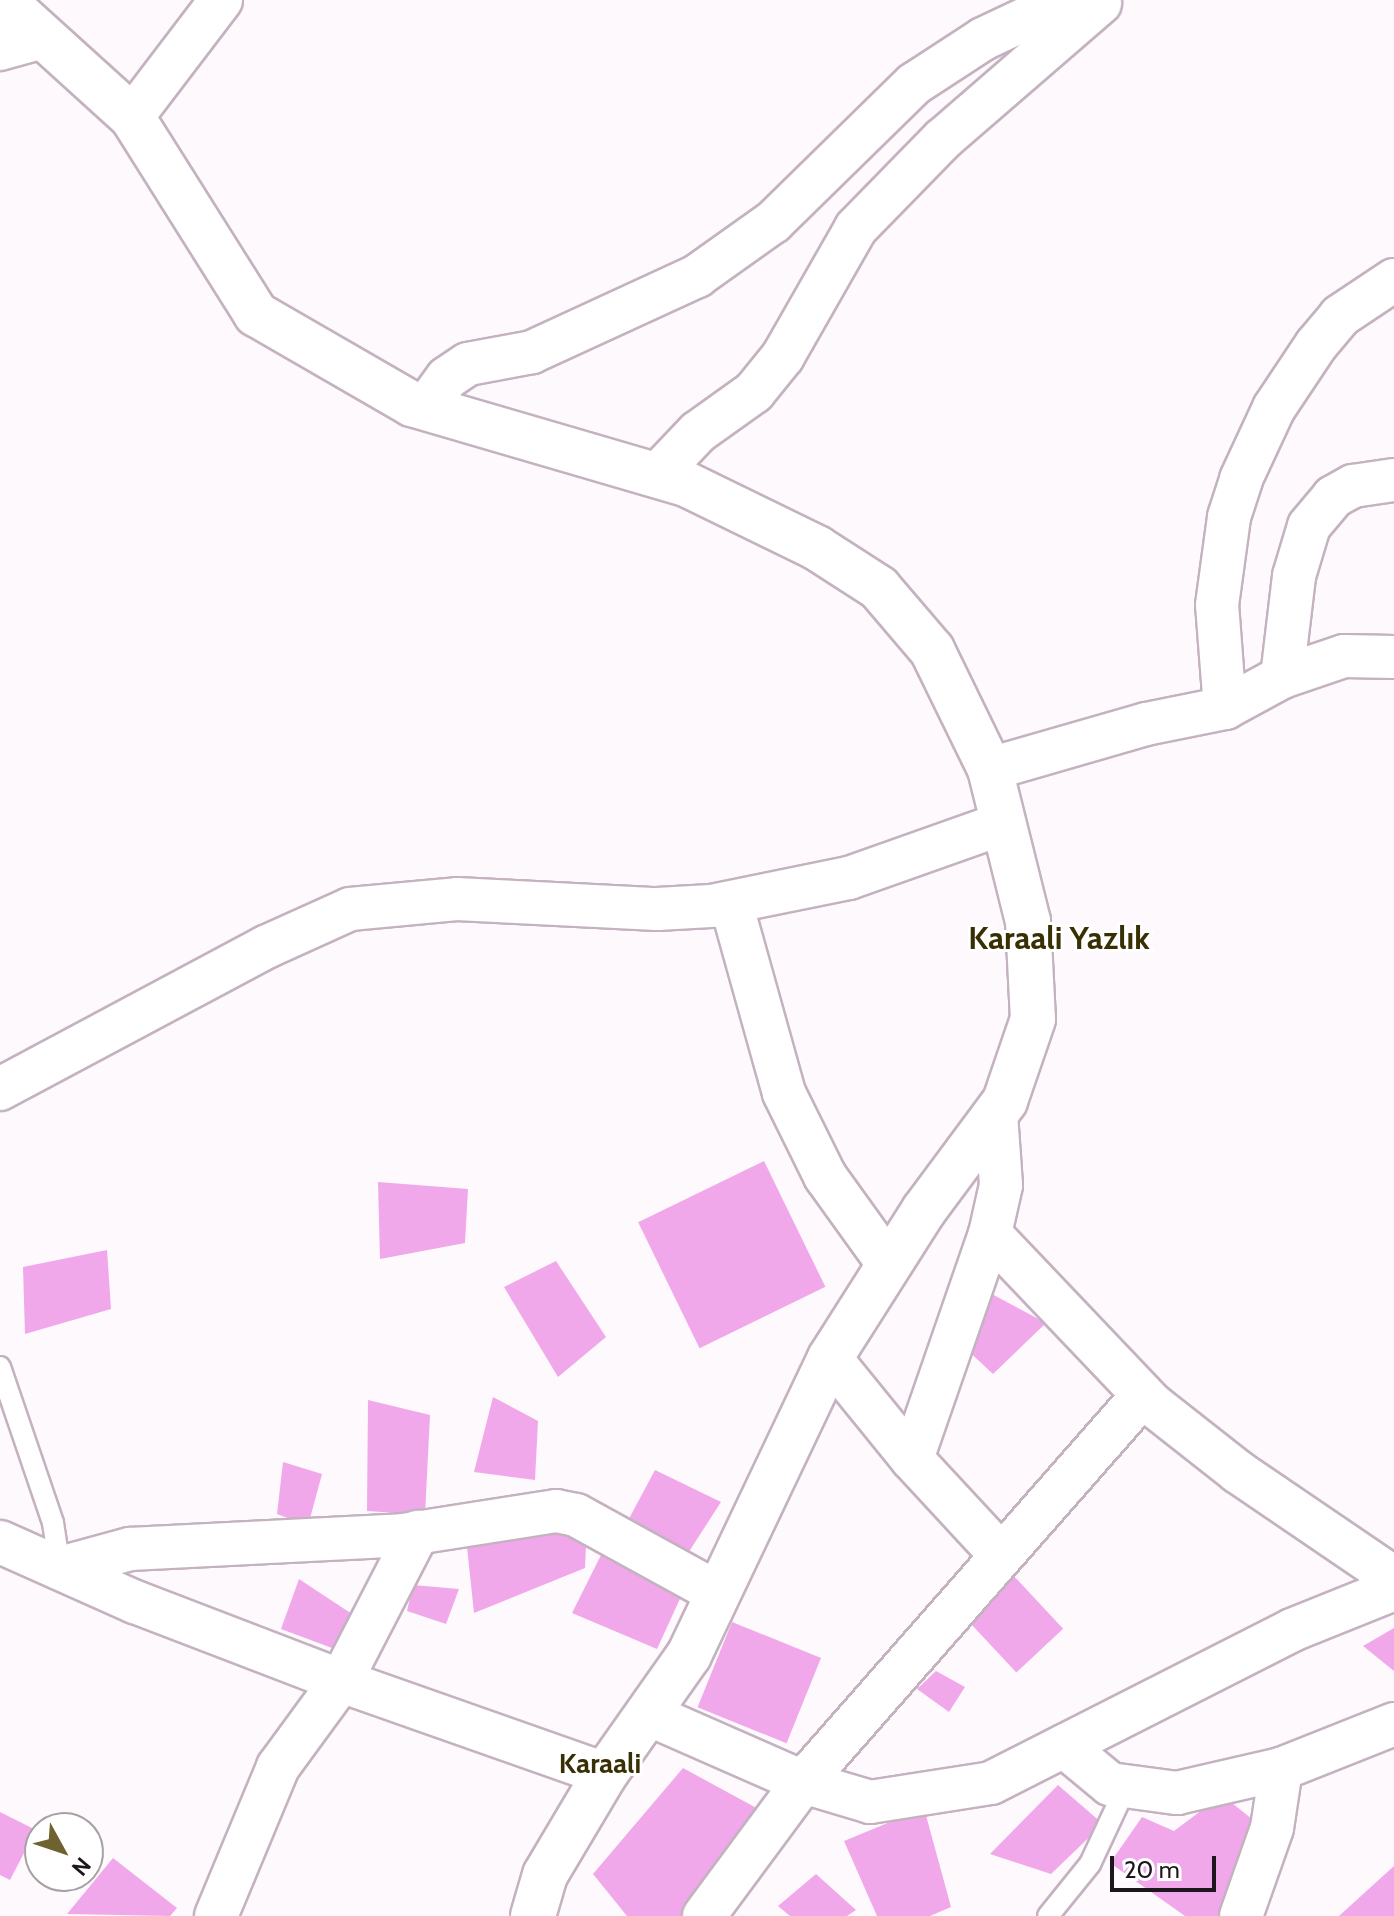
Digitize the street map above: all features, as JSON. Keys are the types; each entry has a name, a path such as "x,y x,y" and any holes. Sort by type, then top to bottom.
{"street":[{"path":"3,0 132,117 256,314 425,408 686,484 817,548 879,588 932,650 990,769 1028,921 1033,1019 996,1113 889,1265 830,1358 689,1655 605,1774 545,1875 533,1916"},
{"path":"132,117 221,0"},
{"path":"425,408 447,378 468,364 532,352 697,276 736,251 914,84 983,39 1042,11 1096,2"},
{"path":"657,475 698,432 754,392 783,356 856,228 943,139 1096,2"},
{"path":"0,49 43,37"},
{"path":"1225,708 1217,605 1229,517 1241,479 1274,408 1316,345 1340,316 1394,280"},
{"path":"1282,677 1294,576 1309,526 1333,497 1353,486 1394,480"},
{"path":"990,769 1146,724 1225,708 1282,677 1344,656 1394,657"},
{"path":"0,1089 266,947 350,909 457,899 657,909 731,903 849,878 1004,823"},
{"path":"731,903 784,1093 825,1176 889,1265"},
{"path":"912,1459 990,1234 1001,1185 996,1113"},
{"path":"990,1234 1143,1395 1238,1472 1394,1578"},
{"path":"830,1358 912,1459 1001,1555"},
{"path":"704,1916 803,1782 1143,1395"},
{"path":"60,1568 130,1549 418,1532 556,1511 576,1515 718,1593"},
{"path":"228,1912 278,1767 341,1681 418,1532"},
{"path":"0,1542 341,1681 605,1774"},
{"path":"648,1714 803,1782 870,1802 991,1783 1292,1630 1394,1589"},
{"path":"1064,1746 1093,1773 1125,1789 1177,1793 1281,1769 1394,1724"},
{"path":"1241,1916 1272,1828 1281,1769"}],"lane":[{"path":"0,1367 53,1523 60,1568"},
{"path":"1048,1916 1090,1864 1125,1789"}],"building":[{"path":"764,1161 825,1287 700,1348 638,1222"},
{"path":"378,1182 468,1189 465,1243 380,1259"},
{"path":"107,1250 111,1309 25,1334 23,1267"},
{"path":"556,1261 606,1337 558,1377 504,1287"},
{"path":"988,1292 1046,1323 993,1374 964,1347"},
{"path":"493,1397 538,1421 535,1480 474,1472"},
{"path":"368,1400 430,1415 425,1515 367,1511"},
{"path":"283,1462 322,1474 308,1526 277,1514"},
{"path":"655,1470 721,1502 681,1564 624,1528"},
{"path":"587,1524 585,1568 474,1613 467,1547"},
{"path":"605,1547 684,1590 657,1649 572,1613"},
{"path":"1012,1574 1063,1629 1016,1672 965,1618"},
{"path":"299,1579 355,1616 340,1651 281,1629"},
{"path":"413,1585 459,1589 446,1624 407,1611"},
{"path":"732,1622 821,1658 787,1743 698,1707"},
{"path":"1394,1628 1394,1671 1363,1646"},
{"path":"936,1671 965,1687 949,1712 917,1689"},
{"path":"683,1768 762,1811 686,1916 627,1916 593,1874"},
{"path":"1058,1785 1103,1824 1051,1874 990,1854"},
{"path":"1222,1795 1262,1827 1229,1916 1185,1916 1110,1863 1142,1817 1174,1831"},
{"path":"924,1808 951,1907 930,1916 877,1916 844,1841"},
{"path":"0,1812 24,1824 24,1853 10,1880 0,1875"},
{"path":"113,1858 177,1908 170,1916 67,1914 85,1892 104,1892 104,1869"},
{"path":"1394,1866 1394,1916 1339,1916"},
{"path":"816,1874 856,1910 847,1916 790,1916 778,1906"}],"district":[{"name":"Karaali Yazlık","path":"1059,938"},
{"name":"Karaali","path":"600,1763"}]}
